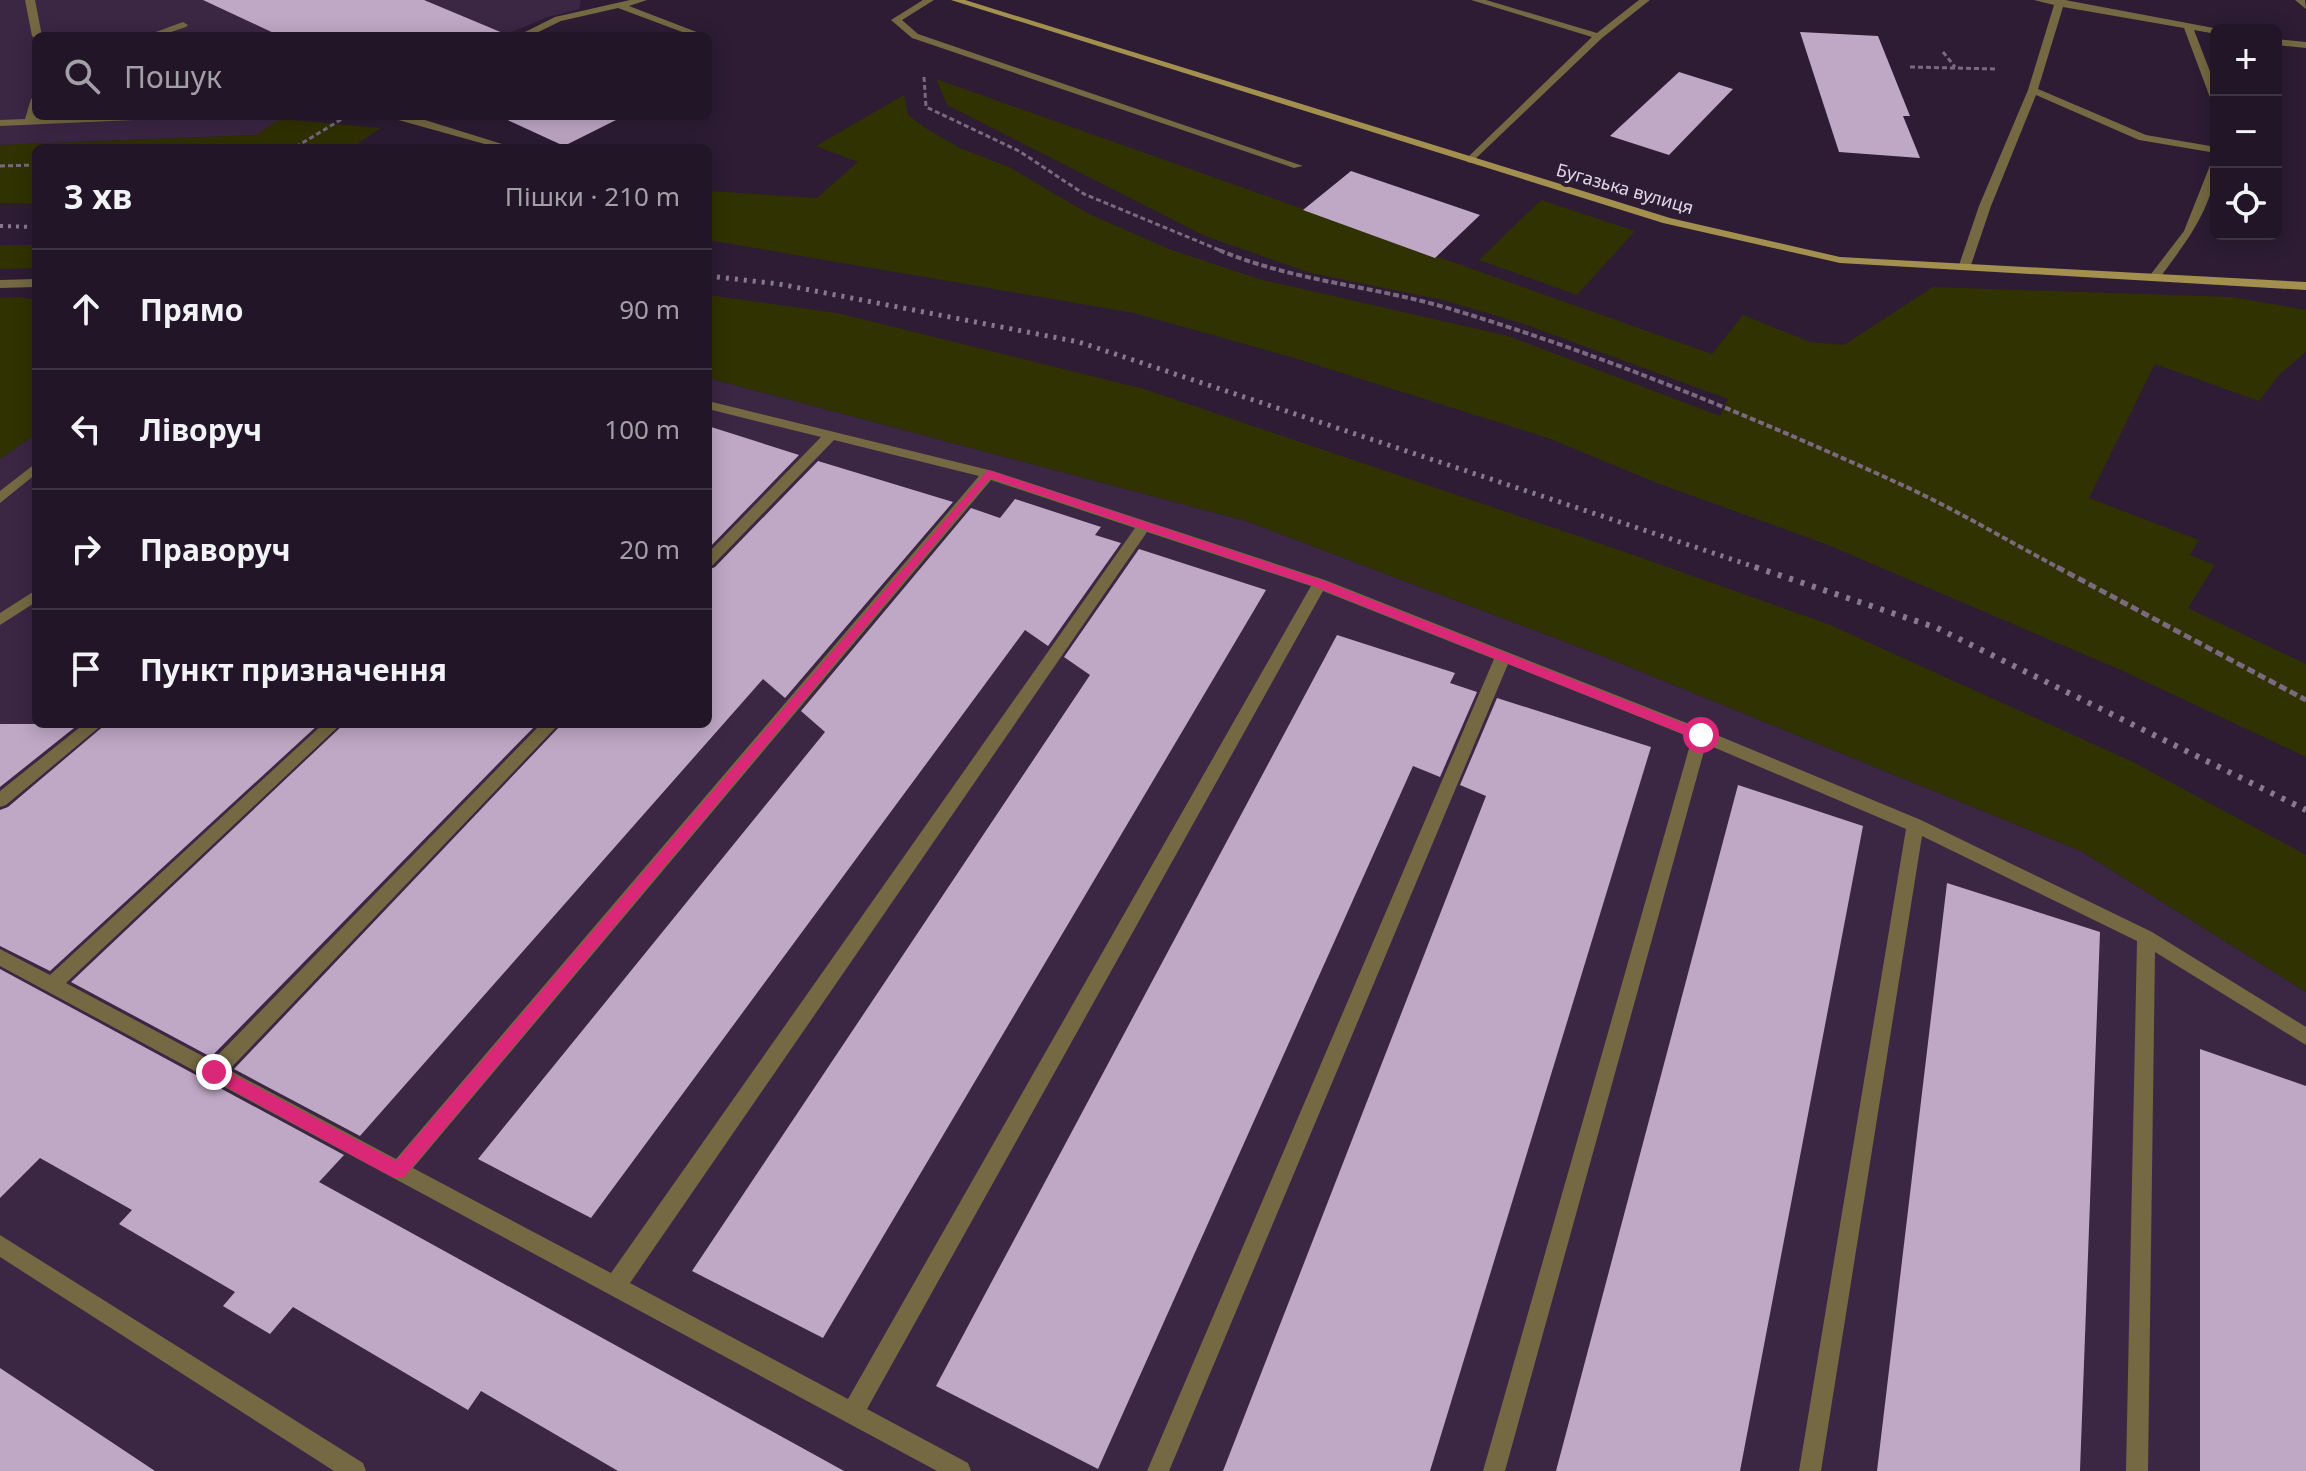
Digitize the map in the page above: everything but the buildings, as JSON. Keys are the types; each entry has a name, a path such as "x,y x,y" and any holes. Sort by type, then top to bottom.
{"street":[{"path":"30,0 36,32"},
{"path":"530,32 558,19 642,0"},
{"path":"929,0 896,20 915,36 1298,166"},
{"name":"Бугазька вулиця","path":"956,0 1667,221 1840,260 2306,286"},
{"path":"1476,0 1599,36"},
{"path":"1471,160 1599,36 1645,0"},
{"path":"2039,0 2060,1 2210,30"},
{"path":"2300,0 2306,6"},
{"path":"1964,268 1985,206 2033,90 2060,1"},
{"path":"619,5 691,32"},
{"path":"162,32 183,25"},
{"path":"2188,26 2214,96"},
{"path":"2282,43 2306,45"},
{"path":"2033,90 2143,138 2210,149"},
{"path":"0,123 30,120 32,113"},
{"path":"410,120 496,144"},
{"path":"2154,278 2189,231 2214,168"},
{"path":"0,284 32,283"},
{"path":"712,406 988,474 1320,584 1701,735 1915,825 2146,937 2306,1037"},
{"path":"712,558 831,435"},
{"path":"0,498 32,470"},
{"path":"398,1171 988,474"},
{"path":"615,1286 1144,526"},
{"path":"852,1413 1320,584"},
{"path":"0,620 32,598"},
{"path":"1158,1471 1503,657"},
{"path":"0,800 90,728"},
{"path":"51,985 329,728"},
{"path":"214,1072 547,728"},
{"path":"1494,1471 1701,735"},
{"path":"1810,1471 1915,825"},
{"path":"2137,1471 2146,937"},
{"path":"0,957 960,1471"},
{"path":"0,1245 355,1471"}],"path":[{"path":"941,45 924,78 926,107 1019,151 1084,194 1259,267 1452,309 1582,354 1739,415 1903,485 2306,700"},
{"path":"1943,52 1955,68"},
{"path":"1910,67 2039,69"},
{"path":"301,144 340,120"},
{"path":"0,166 32,165"}],"shaded area":[{"path":"0,0 581,0 579,9 548,17 512,32 32,32 32,120 281,120 257,135 0,145"},
{"path":"936,79 1712,354 1743,315 1810,342 1844,345 1933,287 2232,297 2306,310 2306,352 2280,374 2259,401 2155,364 2089,498 2199,540 2190,555 2215,565 2188,608 2306,664 2306,757 2123,671 1828,545 1657,483 1548,438 1301,360 1134,313 712,241 712,191 817,198 858,162 816,146 904,95 908,115 927,129 960,148 1009,167 1089,214 1169,249 1259,279 1508,336 1720,416 1728,399 1521,323 1443,300 1311,273 1205,236 947,105"},
{"path":"278,120 381,128 358,143 362,144 32,144 32,203 0,203 0,145 256,135"},
{"path":"1541,200 1635,231 1577,295 1479,260"},
{"path":"0,245 32,245 32,268 0,269"},
{"path":"712,296 837,313 1144,389 1828,624 2133,762 2306,855 2306,992 2081,851 1605,657 1246,521 712,379"},
{"path":"0,298 32,299 32,437 0,459"},
{"path":"712,379 1246,521 1605,657 2081,851 2306,992 2306,1471 0,1471 0,459 32,437 32,728 712,728"}],"railway":[{"path":"0,226 32,227"},
{"path":"712,276 779,284 1079,342 1756,567"},
{"path":"1756,567 1761,569"},
{"path":"1756,567 1937,628 2306,810"}],"route":[{"path":"214,1072 398,1171 988,474 1320,584 1701,735"}]}
